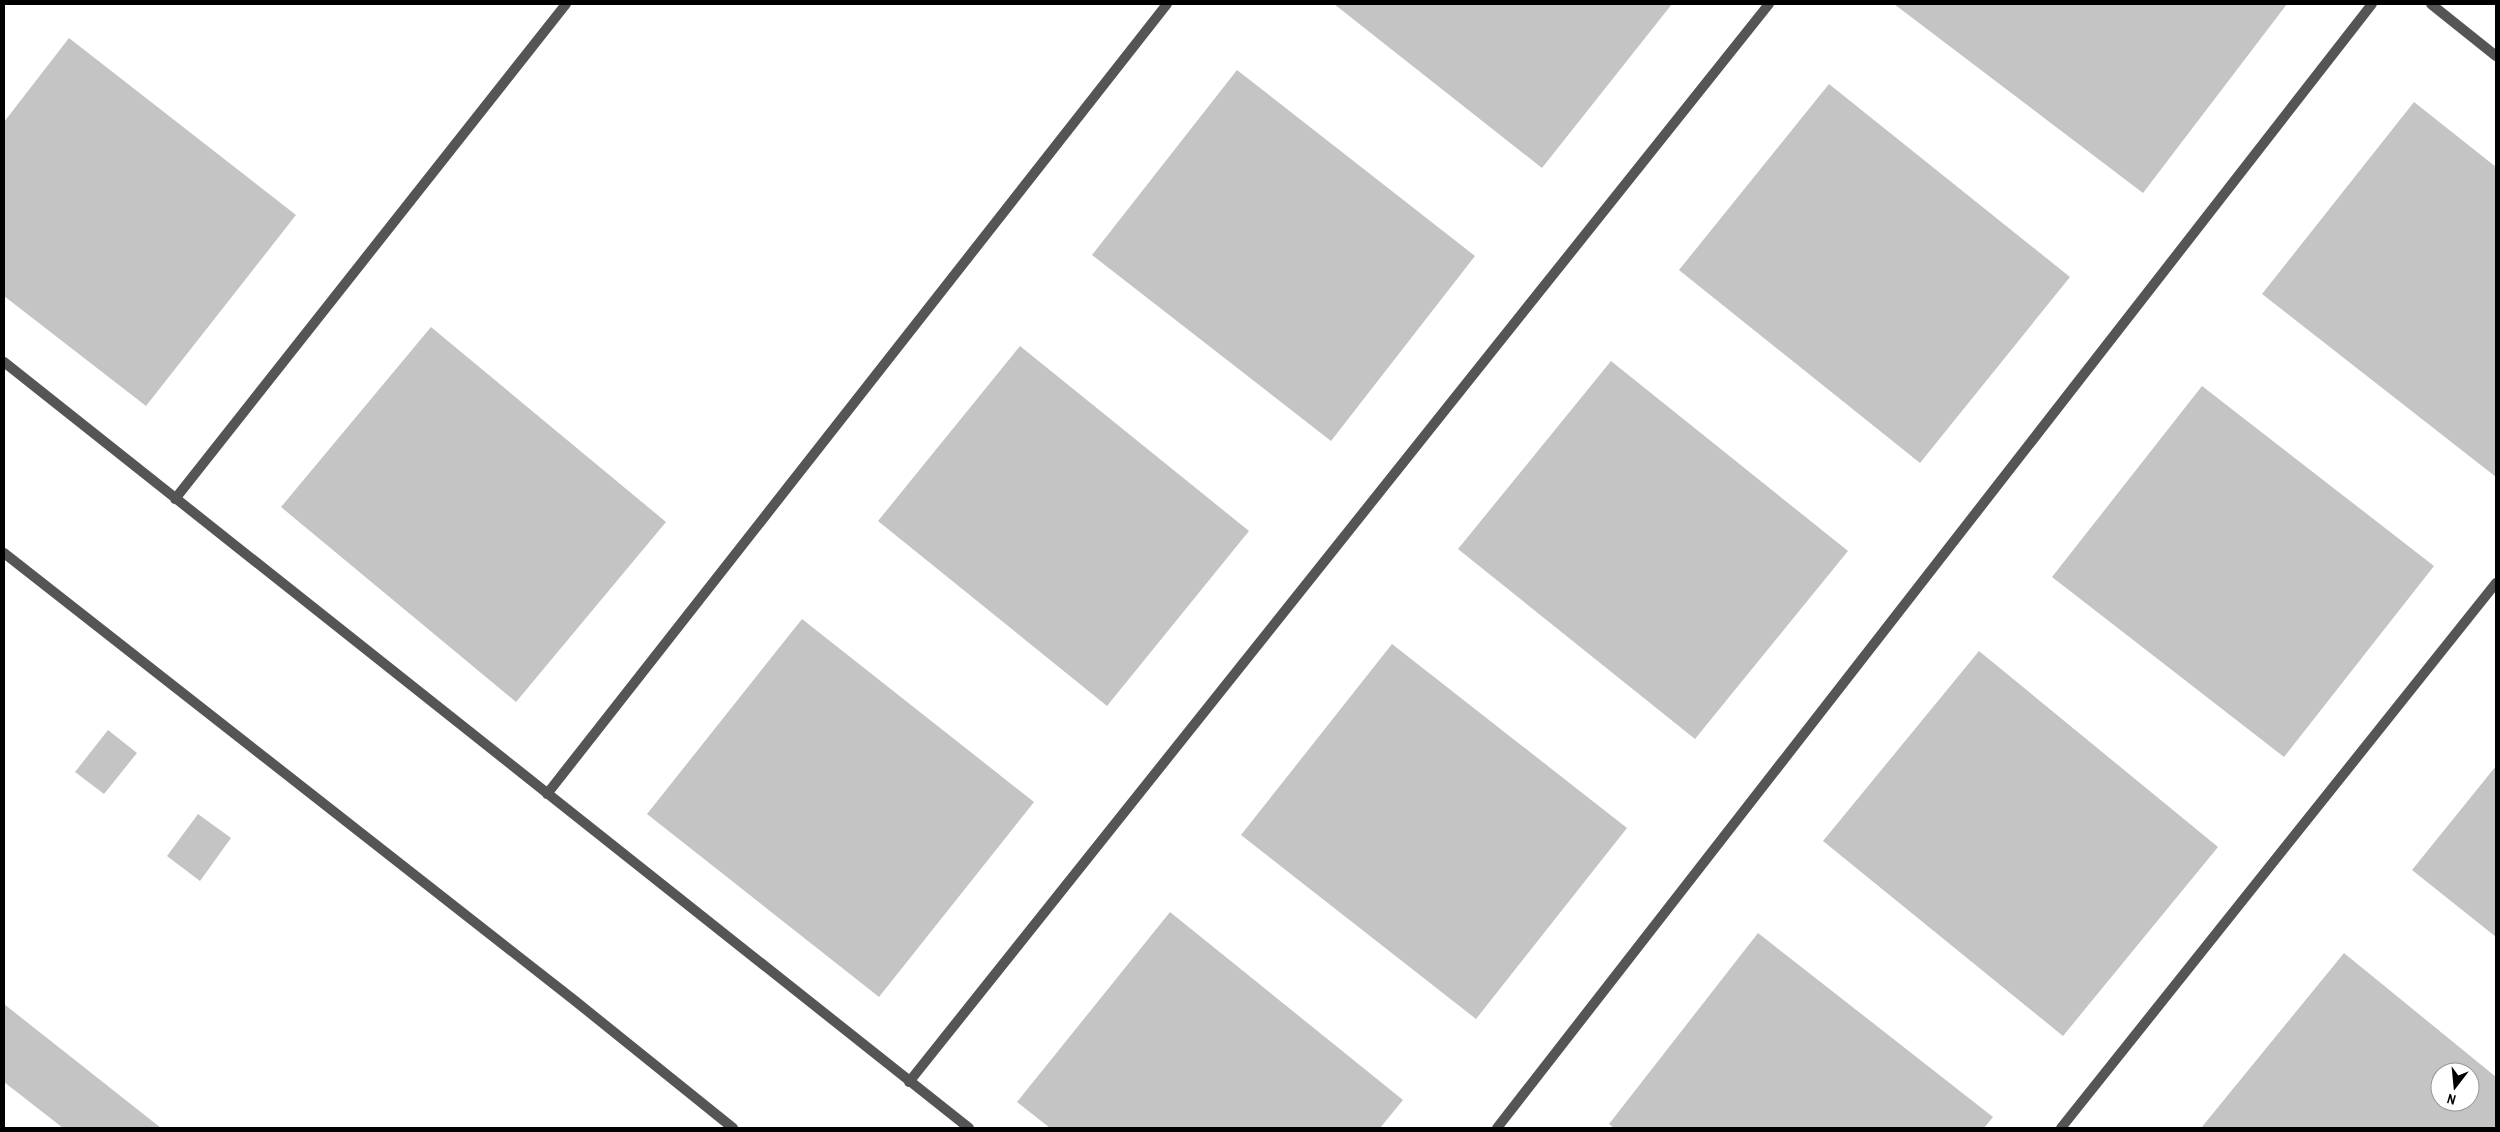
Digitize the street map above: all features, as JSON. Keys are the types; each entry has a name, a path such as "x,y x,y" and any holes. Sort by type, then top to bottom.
{"lane":[{"path":"175,498 566,4"},
{"path":"547,794 1167,4"},
{"path":"909,1082 1769,4"},
{"path":"1496,1128 2372,4"},
{"path":"2431,4 2496,56"},
{"path":"4,362 968,1128"},
{"path":"4,553 574,1000 733,1128"},
{"path":"2061,1128 2496,583"}],"building":[{"path":"1334,4 1672,4 1542,168"},
{"path":"1894,4 2287,4 2143,193"},
{"path":"69,38 296,215 146,406 4,296 4,122"},
{"path":"1237,70 1475,256 1331,441 1092,255"},
{"path":"1829,84 2070,277 1920,463 1679,270"},
{"path":"2414,102 2496,167 2496,477 2262,294"},
{"path":"431,327 666,522 516,702 281,507"},
{"path":"1020,346 1249,531 1107,706 878,521"},
{"path":"1611,361 1848,551 1695,739 1458,549"},
{"path":"2202,386 2434,566 2284,757 2052,577"},
{"path":"802,619 1034,802 879,997 647,814"},
{"path":"1392,644 1627,828 1476,1019 1241,835"},
{"path":"1979,651 2218,847 2063,1036 1823,841"},
{"path":"108,730 137,753 104,794 75,772"},
{"path":"2496,766 2496,937 2412,870"},
{"path":"198,814 231,838 200,881 167,856"},
{"path":"1170,912 1403,1100 1380,1128 1050,1128 1017,1102"},
{"path":"1758,933 1993,1117 1984,1128 1614,1128 1609,1124"},
{"path":"2344,953 2478,1062 2430,1062 2430,1112 2480,1112 2480,1064 2496,1077 2496,1128 2201,1128"},
{"path":"4,1004 161,1128 63,1128 4,1082"}]}
